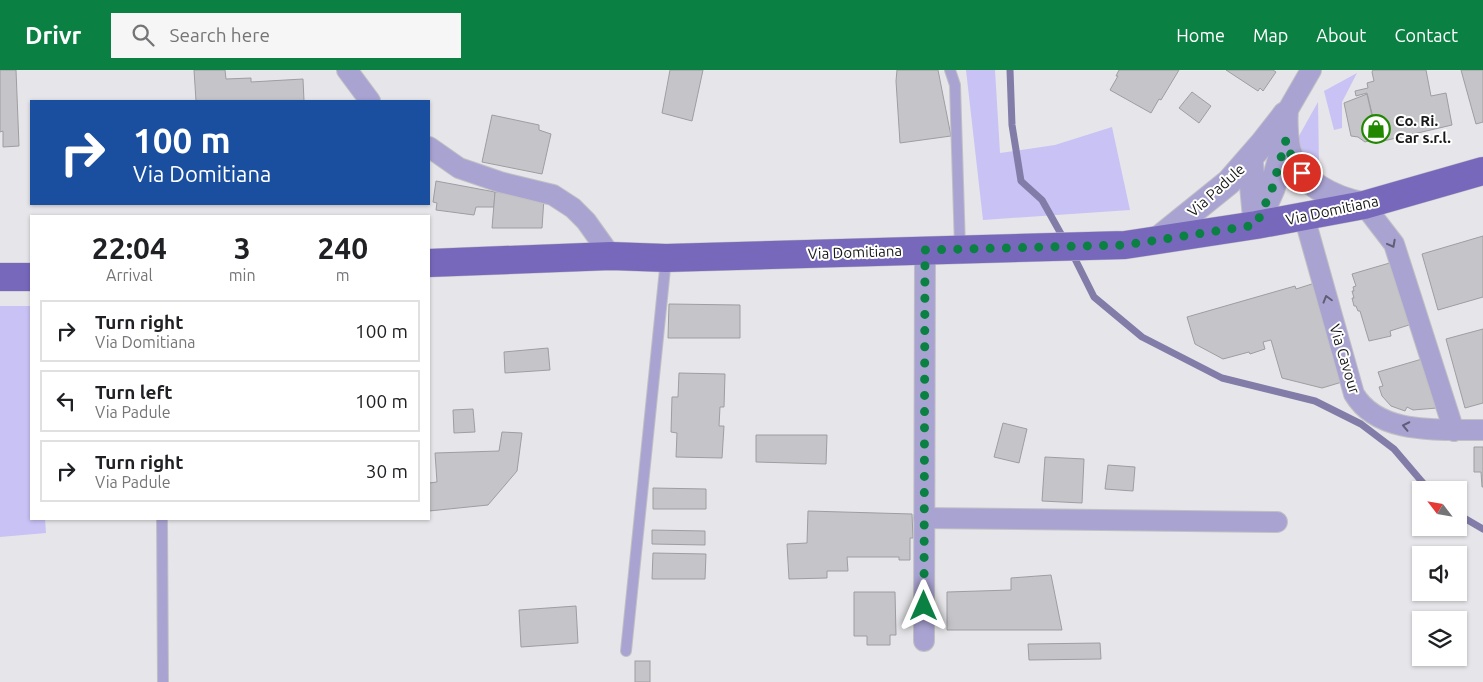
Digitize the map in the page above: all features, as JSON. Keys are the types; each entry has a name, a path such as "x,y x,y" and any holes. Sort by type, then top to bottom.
{"main road":[{"name":"Via Domitiana","path":"430,263 611,256 666,258 1125,245 1256,225 1364,205 1483,171"},
{"path":"0,278 30,277"}],"street":[{"path":"347,70 369,100"},
{"name":"Via Padule","path":"1157,240 1228,182 1250,159 1285,115 1311,70"},
{"path":"1285,115 1288,150 1296,166 1318,187 1340,199 1364,205 1394,244 1454,431"},
{"path":"1256,225 1272,189 1286,140"},
{"path":"430,148 459,168 500,182 553,195 573,208 586,221 611,256"},
{"name":"Via Padule","path":"1250,159 1256,225"},
{"name":"Via Cavour","path":"1304,216 1354,394 1358,402 1377,415 1398,424 1424,429 1483,430"},
{"path":"924,641 925,250"},
{"path":"924,518 1277,522"}],"lane":[{"path":"950,70 955,85 960,249"},
{"path":"626,652 666,258"},
{"path":"162,520 163,682"}],"shaded area":[{"path":"966,70 995,70 1000,153 1055,145 1112,127 1130,210 983,220"},
{"path":"1357,73 1342,102 1342,128 1334,130 1324,91"},
{"path":"1318,102 1319,165 1300,151 1295,143"},
{"path":"0,306 30,306 30,520 45,520 46,533 0,537"}],"building":[{"path":"0,70 16,70 19,146 3,147 3,131 0,132"},
{"path":"194,70 225,70 226,79 251,78 251,82 303,79 304,100 196,100"},
{"path":"670,70 703,70 692,121 662,113"},
{"path":"897,70 938,70 951,136 900,143"},
{"path":"1119,70 1179,70 1151,113 1110,90 1118,76 1116,76"},
{"path":"1226,70 1273,70 1276,72 1263,91 1260,88 1258,91"},
{"path":"1373,70 1426,70 1431,96 1446,93 1452,125 1379,142 1367,93 1356,96 1355,91 1368,88 1367,83 1374,81"},
{"path":"1461,70 1483,70 1483,122 1476,124"},
{"path":"1192,92 1211,106 1199,123 1179,108"},
{"path":"1367,94 1377,138 1365,142 1358,137 1351,136 1344,103"},
{"path":"492,115 539,125 539,130 551,134 542,174 482,162"},
{"path":"436,181 495,192 494,207 476,207 474,215 436,210 437,203 433,202"},
{"path":"495,192 544,198 542,228 492,228"},
{"path":"1483,236 1483,297 1438,310 1422,254"},
{"path":"1393,262 1412,324 1390,331 1391,336 1369,341 1360,311 1354,306 1352,291 1354,291 1353,287 1356,286 1352,274"},
{"path":"1315,283 1342,382 1322,388 1282,378 1271,340 1263,342 1265,349 1223,359 1195,344 1187,317 1295,286 1296,289"},
{"path":"669,304 740,305 740,338 668,338"},
{"path":"1483,329 1483,403 1465,408 1446,339"},
{"path":"548,348 550,370 505,373 504,352"},
{"path":"1422,359 1437,408 1413,410 1407,407 1405,411 1391,406 1382,396 1379,387 1383,386 1378,372"},
{"path":"679,373 725,374 724,407 720,407 719,426 724,426 722,458 676,457 677,433 671,432 672,397 678,397"},
{"path":"473,409 475,432 454,433 453,410"},
{"path":"1003,423 1027,429 1019,463 994,457"},
{"path":"502,432 522,433 517,471 488,505 430,511 430,483 437,482 435,453 499,451"},
{"path":"756,435 827,435 826,464 756,462"},
{"path":"1474,447 1483,447 1483,487 1481,472 1474,472"},
{"path":"1045,457 1084,459 1082,503 1042,501"},
{"path":"1108,465 1135,467 1133,491 1105,489"},
{"path":"653,488 706,489 706,509 653,509"},
{"path":"808,511 912,514 913,538 910,538 910,560 899,560 899,557 847,557 848,571 827,571 827,578 789,579 787,544 807,543"},
{"path":"652,530 705,531 705,545 652,544"},
{"path":"653,553 706,554 705,579 652,579"},
{"path":"1051,575 1062,630 947,630 947,592 1011,590 1011,578"},
{"path":"854,592 895,592 896,635 890,635 890,645 867,645 867,636 854,636"},
{"path":"576,606 578,643 521,647 519,610"},
{"path":"1100,643 1101,659 1029,660 1028,644"},
{"path":"635,661 650,661 650,682 635,682"}],"waterway":[{"path":"1010,70 1012,125 1021,181 1042,200 1065,241"},
{"path":"1072,253 1094,297 1142,337 1222,378 1315,401 1361,424 1394,449 1421,481"},
{"path":"1468,520 1483,529"}],"place":[{"name":"Co. Ri. Car s.r.l.","path":"1376,129"}],"route":[{"path":"924,606 925,250 1125,245 1256,225 1272,189 1286,140 1288,150 1302,173"}]}
